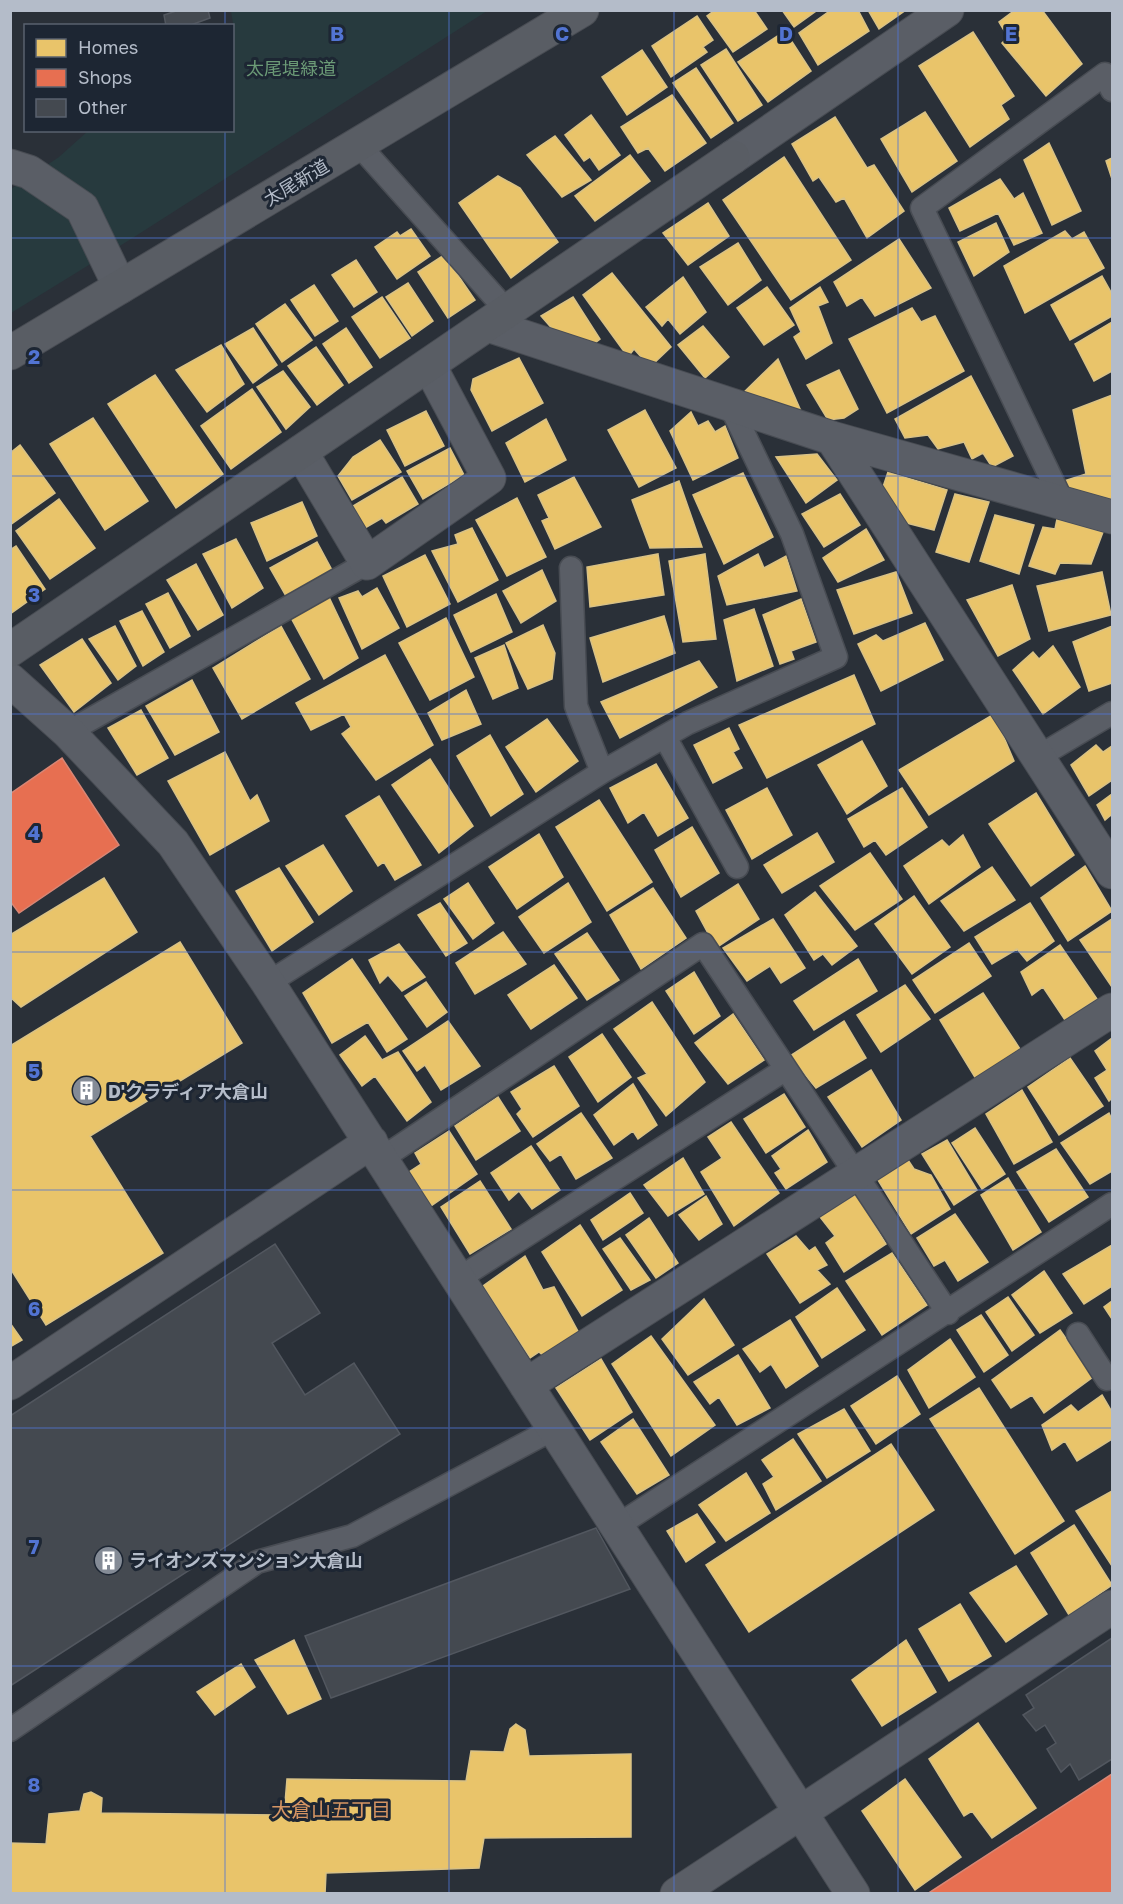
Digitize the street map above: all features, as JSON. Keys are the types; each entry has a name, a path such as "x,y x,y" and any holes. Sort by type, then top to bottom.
{"street":[{"name":"太尾新道","path":"10,353 582,10"},
{"path":"10,650 498,319 947,10"},
{"path":"17,174 82,208 120,287"},
{"path":"498,319 730,405 832,438 1113,517"},
{"path":"301,452 367,563 489,478 429,365"},
{"path":"832,438 1113,872"},
{"path":"10,680 68,732 173,843 268,983 853,1893"},
{"path":"526,1385 1113,1010"},
{"path":"10,1383 376,1150"},
{"path":"676,1893 1113,1607"}],"lane":[{"path":"1063,503 922,208 1105,74 1113,90"},
{"path":"358,144 498,319"},
{"path":"268,983 602,772 688,723 836,657 792,534 730,405"},
{"path":"68,732 367,563"},
{"path":"571,568 576,706 602,772"},
{"path":"1038,757 1113,713"},
{"path":"665,737 737,867"},
{"path":"376,1150 703,944 948,1313"},
{"path":"458,1279 786,1069"},
{"path":"617,1526 1113,1204"},
{"path":"1078,1334 1107,1379 1113,1376"},
{"path":"10,1730 257,1562 352,1536 555,1428"}],"green space":[{"name":"太尾堤緑道","path":"231,11 487,11 131,239 11,313 11,189 59,157 87,132 234,132 233,24"}],"building: Homes":[{"path":"715,10 754,10 767,29 733,52 707,16"},
{"path":"782,10 816,10 816,11 794,27"},
{"path":"831,10 858,10 869,31 818,65 799,33"},
{"path":"868,10 906,10 879,29"},
{"path":"1015,10 1042,10 1082,64 1046,96 1002,43 1008,37 999,22"},
{"path":"697,16 713,40 703,47 707,52 671,77 652,46"},
{"path":"785,31 811,71 768,102 738,62"},
{"path":"973,32 1014,96 1001,105 1009,119 970,147 919,66"},
{"path":"726,49 762,105 738,121 701,65"},
{"path":"642,50 667,87 627,115 602,77"},
{"path":"696,68 733,123 711,138 673,83"},
{"path":"672,95 706,143 665,171 648,148 638,153 621,127"},
{"path":"925,112 957,161 912,192 881,139"},
{"path":"591,115 620,155 599,170 590,157 584,161 565,135"},
{"path":"835,117 867,168 874,165 904,211 867,238 844,198 836,202 819,177 813,181 792,144"},
{"path":"555,136 591,180 562,197 527,155"},
{"path":"1049,143 1081,211 1052,225 1024,160"},
{"path":"630,155 650,181 595,221 575,196"},
{"path":"784,157 851,260 791,300 723,200"},
{"path":"1112,158 1112,179 1106,161"},
{"path":"498,176 520,188 558,242 511,278 459,203"},
{"path":"1000,179 1014,199 1023,193 1042,233 1014,245 998,213 960,231 949,208"},
{"path":"708,203 729,236 688,265 663,233"},
{"path":"996,223 1009,252 974,276 958,242"},
{"path":"411,229 430,256 397,279 375,247 397,232 400,236"},
{"path":"1065,231 1072,239 1084,232 1104,268 1025,313 1004,266"},
{"path":"899,239 931,288 875,316 862,297 847,306 834,282"},
{"path":"738,243 761,280 728,305 700,267"},
{"path":"444,255 475,300 448,318 418,272"},
{"path":"356,260 377,292 354,307 332,275"},
{"path":"612,273 671,347 650,367 634,349 628,357 583,295"},
{"path":"1102,276 1112,294 1112,316 1070,340 1051,305"},
{"path":"683,277 706,312 680,334 668,319 662,326 646,307"},
{"path":"408,283 433,321 412,336 386,297"},
{"path":"314,285 338,321 315,336 291,300"},
{"path":"767,287 794,325 764,345 737,308"},
{"path":"820,287 828,302 818,306 832,343 806,359 794,337 801,332 790,308"},
{"path":"382,297 410,338 380,358 352,317"},
{"path":"573,297 600,339 586,350 563,341 541,316"},
{"path":"285,304 312,340 282,362 256,324"},
{"path":"912,308 921,322 935,316 964,371 887,413 849,339"},
{"path":"1112,322 1112,371 1094,381 1075,344"},
{"path":"703,326 729,357 705,378 678,345"},
{"path":"253,328 277,365 253,383 225,344"},
{"path":"346,328 372,367 349,383 323,344"},
{"path":"221,345 244,384 207,412 176,370"},
{"path":"316,347 343,385 317,405 288,366"},
{"path":"519,358 543,403 492,431 471,390 473,379"},
{"path":"778,359 801,411 741,395"},
{"path":"839,370 858,409 844,418 828,420 807,385"},
{"path":"283,371 310,407 286,429 257,387"},
{"path":"155,375 223,474 176,508 108,404"},
{"path":"971,376 1013,456 992,467 983,453 972,459 964,442 938,449 928,435 905,438 895,419"},
{"path":"252,389 281,432 231,469 201,426"},
{"path":"1112,395 1112,499 1067,490 1064,481 1086,474 1073,410"},
{"path":"645,410 676,468 639,487 608,430"},
{"path":"426,411 444,446 405,466 387,430"},
{"path":"691,412 698,426 708,421 715,432 725,426 738,458 693,480 670,431"},
{"path":"93,418 148,501 105,530 50,444"},
{"path":"546,419 566,460 525,482 506,443"},
{"path":"380,440 401,472 352,500 338,476 353,457"},
{"path":"20,445 55,493 10,525 10,453"},
{"path":"450,448 464,475 423,499 407,471"},
{"path":"817,454 837,480 806,503 776,457"},
{"path":"888,472 947,490 934,530 895,520 882,490"},
{"path":"743,473 773,537 724,564 693,495"},
{"path":"402,477 418,504 386,523 382,518 365,528 353,506"},
{"path":"574,477 601,527 555,549 542,521 549,518 538,495"},
{"path":"679,481 702,547 650,548 632,500"},
{"path":"840,494 860,525 824,547 802,514"},
{"path":"955,494 989,502 969,562 936,552"},
{"path":"517,498 546,557 507,576 476,520"},
{"path":"59,499 95,548 50,579 16,531"},
{"path":"302,502 317,536 267,561 251,523"},
{"path":"995,515 1034,525 1019,574 980,561"},
{"path":"1057,519 1103,532 1091,564 1060,563 1055,574 1029,566 1043,527 1055,529"},
{"path":"472,528 498,580 458,602 432,551 458,544 455,535"},
{"path":"866,529 884,560 838,582 823,558"},
{"path":"236,539 263,588 232,608 203,554"},
{"path":"317,542 333,572 286,596 270,568"},
{"path":"16,546 45,589 10,614 10,550"},
{"path":"658,554 664,595 590,607 587,567"},
{"path":"705,554 716,639 683,642 669,561"},
{"path":"758,554 764,568 786,556 797,591 727,605 718,576"},
{"path":"425,555 450,604 407,627 383,576"},
{"path":"196,564 223,615 198,630 167,580"},
{"path":"542,570 556,601 521,623 503,591"},
{"path":"896,572 912,613 854,634 837,590"},
{"path":"1102,572 1111,615 1049,631 1037,586"},
{"path":"1012,585 1030,639 998,656 967,600"},
{"path":"377,588 399,628 362,649 339,598 358,591 362,597"},
{"path":"168,593 190,636 170,648 146,604"},
{"path":"327,593 358,658 324,679 289,614"},
{"path":"496,594 512,632 471,652 454,615"},
{"path":"801,599 816,642 791,651 794,659 780,664 763,615"},
{"path":"754,609 773,666 737,681 724,620"},
{"path":"142,611 164,652 143,666 120,621"},
{"path":"664,616 675,653 603,682 590,638"},
{"path":"446,618 474,677 430,700 399,643"},
{"path":"925,623 943,660 881,691 858,644 876,635 883,641"},
{"path":"543,625 555,653 552,679 528,689 506,643"},
{"path":"115,626 136,666 118,680 89,639"},
{"path":"281,626 310,679 242,719 213,668"},
{"path":"1112,626 1112,683 1089,691 1073,642"},
{"path":"82,639 111,683 74,712 40,665"},
{"path":"504,645 518,688 493,699 475,658"},
{"path":"1053,646 1080,687 1043,714 1013,670 1033,652 1039,659"},
{"path":"385,655 433,745 376,780 342,734 351,727 344,714 311,730 296,703"},
{"path":"699,661 717,687 620,738 601,702"},
{"path":"854,675 875,724 767,778 739,725"},
{"path":"192,680 219,732 175,755 146,706"},
{"path":"466,690 481,724 442,740 428,713"},
{"path":"141,710 168,758 137,775 108,728"},
{"path":"994,714 1014,761 929,815 899,770"},
{"path":"547,719 578,761 536,792 506,747"},
{"path":"729,728 739,749 733,752 742,768 713,783 694,745"},
{"path":"490,735 523,794 491,816 457,756"},
{"path":"862,741 887,786 847,814 818,765"},
{"path":"1096,745 1103,752 1112,746 1112,780 1089,796 1071,765"},
{"path":"225,752 250,801 257,795 269,821 210,855 168,781"},
{"path":"430,759 473,826 439,853 392,785"},
{"path":"656,764 688,818 658,836 644,812 628,823 610,788"},
{"path":"767,788 792,835 752,859 726,810"},
{"path":"902,788 927,827 886,855 875,840 864,847 848,819"},
{"path":"1036,793 1074,855 1031,886 989,824"},
{"path":"1112,794 1112,817 1111,815 1105,820 1097,805"},
{"path":"379,796 421,865 395,880 384,862 378,866 346,816"},
{"path":"599,800 652,882 607,911 556,827"},
{"path":"692,827 719,873 681,897 655,850"},
{"path":"817,833 834,862 782,893 764,865"},
{"path":"539,834 563,877 517,909 489,867"},
{"path":"963,835 980,867 929,904 904,866 942,840 949,847"},
{"path":"323,845 352,891 319,915 286,866"},
{"path":"870,853 902,899 855,930 820,886"},
{"path":"1085,866 1112,911 1068,941 1041,898"},
{"path":"992,867 1015,900 964,931 941,901"},
{"path":"279,868 313,922 272,951 236,891"},
{"path":"104,878 137,932 21,1007 10,997 10,935"},
{"path":"468,883 494,923 473,939 444,899"},
{"path":"568,883 591,922 544,953 519,917"},
{"path":"738,884 759,919 716,948 696,911"},
{"path":"653,888 686,938 641,969 610,915"},
{"path":"815,892 857,946 832,965 823,954 814,960 785,915"},
{"path":"914,896 950,947 912,974 875,924"},
{"path":"440,903 467,943 446,956 418,915"},
{"path":"1030,903 1054,941 1027,961 1017,949 992,964 975,937"},
{"path":"773,919 805,968 781,983 770,966 747,981 723,948"},
{"path":"1112,919 1112,987 1080,940"},
{"path":"503,932 526,964 475,994 456,963"},
{"path":"587,933 619,980 587,1000 555,954"},
{"name":"D'クラディア大倉山","path":"180,942 242,1043 90,1136 163,1253 46,1325 10,1268 10,1046"},
{"path":"969,943 991,976 935,1013 913,980"},
{"path":"399,944 425,977 402,991 388,975 380,983 369,960"},
{"path":"1060,945 1097,999 1065,1020 1043,987 1032,995 1021,972"},
{"path":"352,959 407,1039 387,1052 368,1022 332,1043 303,993"},
{"path":"858,959 877,991 814,1030 794,1001"},
{"path":"554,965 577,998 531,1029 508,995"},
{"path":"694,972 720,1016 694,1034 666,991"},
{"path":"426,982 447,1012 427,1027 405,996"},
{"path":"905,985 930,1019 881,1052 857,1015"},
{"path":"983,993 1020,1049 976,1079 940,1020"},
{"path":"652,1002 705,1082 666,1116 638,1078 647,1074 614,1029"},
{"path":"733,1014 764,1060 728,1084 695,1043"},
{"path":"448,1021 480,1066 441,1090 425,1065 417,1071 403,1051"},
{"path":"844,1021 866,1058 816,1088 790,1056"},
{"path":"602,1034 631,1077 598,1102 569,1057"},
{"path":"365,1036 382,1060 398,1052 431,1102 407,1121 375,1076 362,1086 340,1055"},
{"path":"1112,1038 1112,1098 1109,1101 1095,1078 1107,1070 1095,1051"},
{"path":"1070,1058 1103,1106 1059,1135 1028,1087"},
{"path":"554,1066 579,1106 533,1137 517,1114 522,1109 511,1092"},
{"path":"871,1070 901,1120 862,1147 828,1097"},
{"path":"633,1084 657,1125 638,1139 633,1131 614,1145 594,1115"},
{"path":"1022,1090 1052,1142 1014,1164 986,1114"},
{"path":"784,1094 805,1127 766,1153 744,1119"},
{"path":"498,1097 520,1131 476,1160 455,1126"},
{"path":"581,1113 612,1158 576,1179 561,1154 550,1161 537,1144"},
{"path":"1109,1113 1112,1120 1112,1171 1090,1184 1061,1143"},
{"path":"731,1122 779,1193 734,1226 701,1172 722,1158 708,1137"},
{"path":"975,1128 1005,1174 982,1189 952,1143"},
{"path":"808,1130 827,1162 786,1189 775,1173 781,1169 772,1156"},
{"path":"449,1131 477,1174 431,1206 409,1172 421,1164 415,1153"},
{"path":"947,1140 977,1190 954,1205 922,1154"},
{"path":"531,1146 560,1190 532,1209 519,1191 509,1200 491,1173"},
{"path":"1056,1149 1088,1197 1049,1222 1017,1172"},
{"path":"683,1158 704,1194 668,1216 644,1185"},
{"path":"908,1160 914,1169 931,1175 950,1209 911,1234 878,1180"},
{"path":"1008,1178 1041,1232 1013,1250 981,1195"},
{"path":"480,1181 511,1229 470,1254 441,1207"},
{"path":"630,1193 643,1213 603,1240 591,1220"},
{"path":"856,1194 886,1244 844,1272 826,1243 835,1236 820,1217"},
{"path":"706,1196 722,1224 699,1240 679,1215"},
{"path":"955,1214 988,1262 958,1281 945,1260 934,1266 917,1238"},
{"path":"649,1218 678,1263 656,1278 626,1235"},
{"path":"580,1225 622,1290 582,1316 542,1252"},
{"path":"796,1236 809,1251 815,1247 827,1265 817,1270 830,1284 800,1303 767,1254"},
{"path":"620,1238 650,1280 631,1290 603,1249"},
{"path":"1112,1245 1112,1286 1084,1304 1063,1274"},
{"path":"892,1253 927,1305 882,1335 846,1281"},
{"path":"525,1256 543,1290 554,1287 580,1335 547,1359 539,1352 530,1358 483,1286"},
{"path":"1044,1271 1072,1313 1040,1333 1012,1295"},
{"path":"837,1288 865,1330 822,1358 796,1317"},
{"path":"1008,1297 1034,1335 1012,1351 986,1312"},
{"path":"704,1299 734,1345 688,1375 662,1339"},
{"path":"1112,1301 1112,1319 1104,1307"},
{"path":"981,1315 1008,1355 984,1372 957,1330"},
{"path":"790,1320 818,1366 786,1388 771,1364 760,1372 743,1349"},
{"path":"10,1323 22,1340 10,1347"},
{"path":"1060,1330 1093,1377 1044,1413 1032,1395 1011,1408 992,1380"},
{"path":"651,1336 715,1425 671,1456 612,1364"},
{"path":"950,1339 975,1377 929,1408 908,1370"},
{"path":"738,1355 770,1408 737,1425 719,1397 710,1404 694,1382"},
{"path":"601,1359 632,1412 590,1440 556,1388"},
{"path":"897,1376 920,1414 876,1444 851,1406"},
{"path":"979,1388 1064,1521 1015,1554 930,1419"},
{"path":"1102,1395 1112,1412 1112,1439 1077,1461 1065,1441 1052,1450 1042,1425 1071,1405 1078,1412"},
{"path":"844,1409 870,1451 827,1478 798,1434"},
{"path":"633,1419 669,1475 637,1494 601,1442"},
{"path":"793,1439 821,1481 776,1510 763,1484 774,1477 762,1460"},
{"path":"891,1444 934,1510 749,1632 706,1565"},
{"path":"746,1473 770,1513 726,1541 699,1505"},
{"path":"1112,1491 1112,1566 1076,1511"},
{"path":"697,1514 715,1542 686,1562 667,1531"},
{"path":"1074,1525 1112,1585 1069,1615 1031,1553"},
{"path":"1016,1566 1047,1614 1006,1642 970,1593"},
{"path":"960,1604 991,1656 949,1681 919,1629"},
{"path":"294,1640 321,1699 288,1714 255,1660"},
{"path":"906,1640 936,1692 882,1726 852,1680"},
{"path":"241,1664 255,1687 215,1715 197,1692"},
{"path":"978,1723 1036,1808 992,1838 972,1811 964,1816 929,1759"},
{"path":"516,1724 525,1730 529,1756 631,1754 631,1837 484,1838 479,1868 326,1873 325,1894 10,1894 10,1843 46,1844 49,1814 80,1811 84,1794 91,1792 102,1798 101,1813 284,1815 287,1779 466,1781 471,1751 504,1752 510,1729"},
{"path":"905,1779 961,1857 915,1890 862,1811"}],"building: Shops":[{"path":"62,758 119,845 19,913 10,901 10,794"},
{"path":"1112,1774 1112,1894 927,1894"}],"building: Other":[{"path":"179,10 208,10 210,18 194,24 166,24 164,15"},
{"name":"ライオンズマンション大倉山","path":"275,1244 320,1313 272,1343 305,1395 354,1363 400,1434 10,1686 10,1416"},
{"path":"596,1528 630,1589 331,1698 305,1636"},
{"path":"1112,1638 1112,1759 1079,1780 1070,1764 1061,1772 1047,1749 1056,1743 1045,1725 1036,1731 1023,1715 1034,1708 1026,1695"}],"place":[{"name":"D'クラディア大倉山","path":"87,1091"},
{"name":"ライオンズマンション大倉山","path":"108,1560"}],"district":[{"name":"大倉山五丁目","path":"331,1809"}]}
